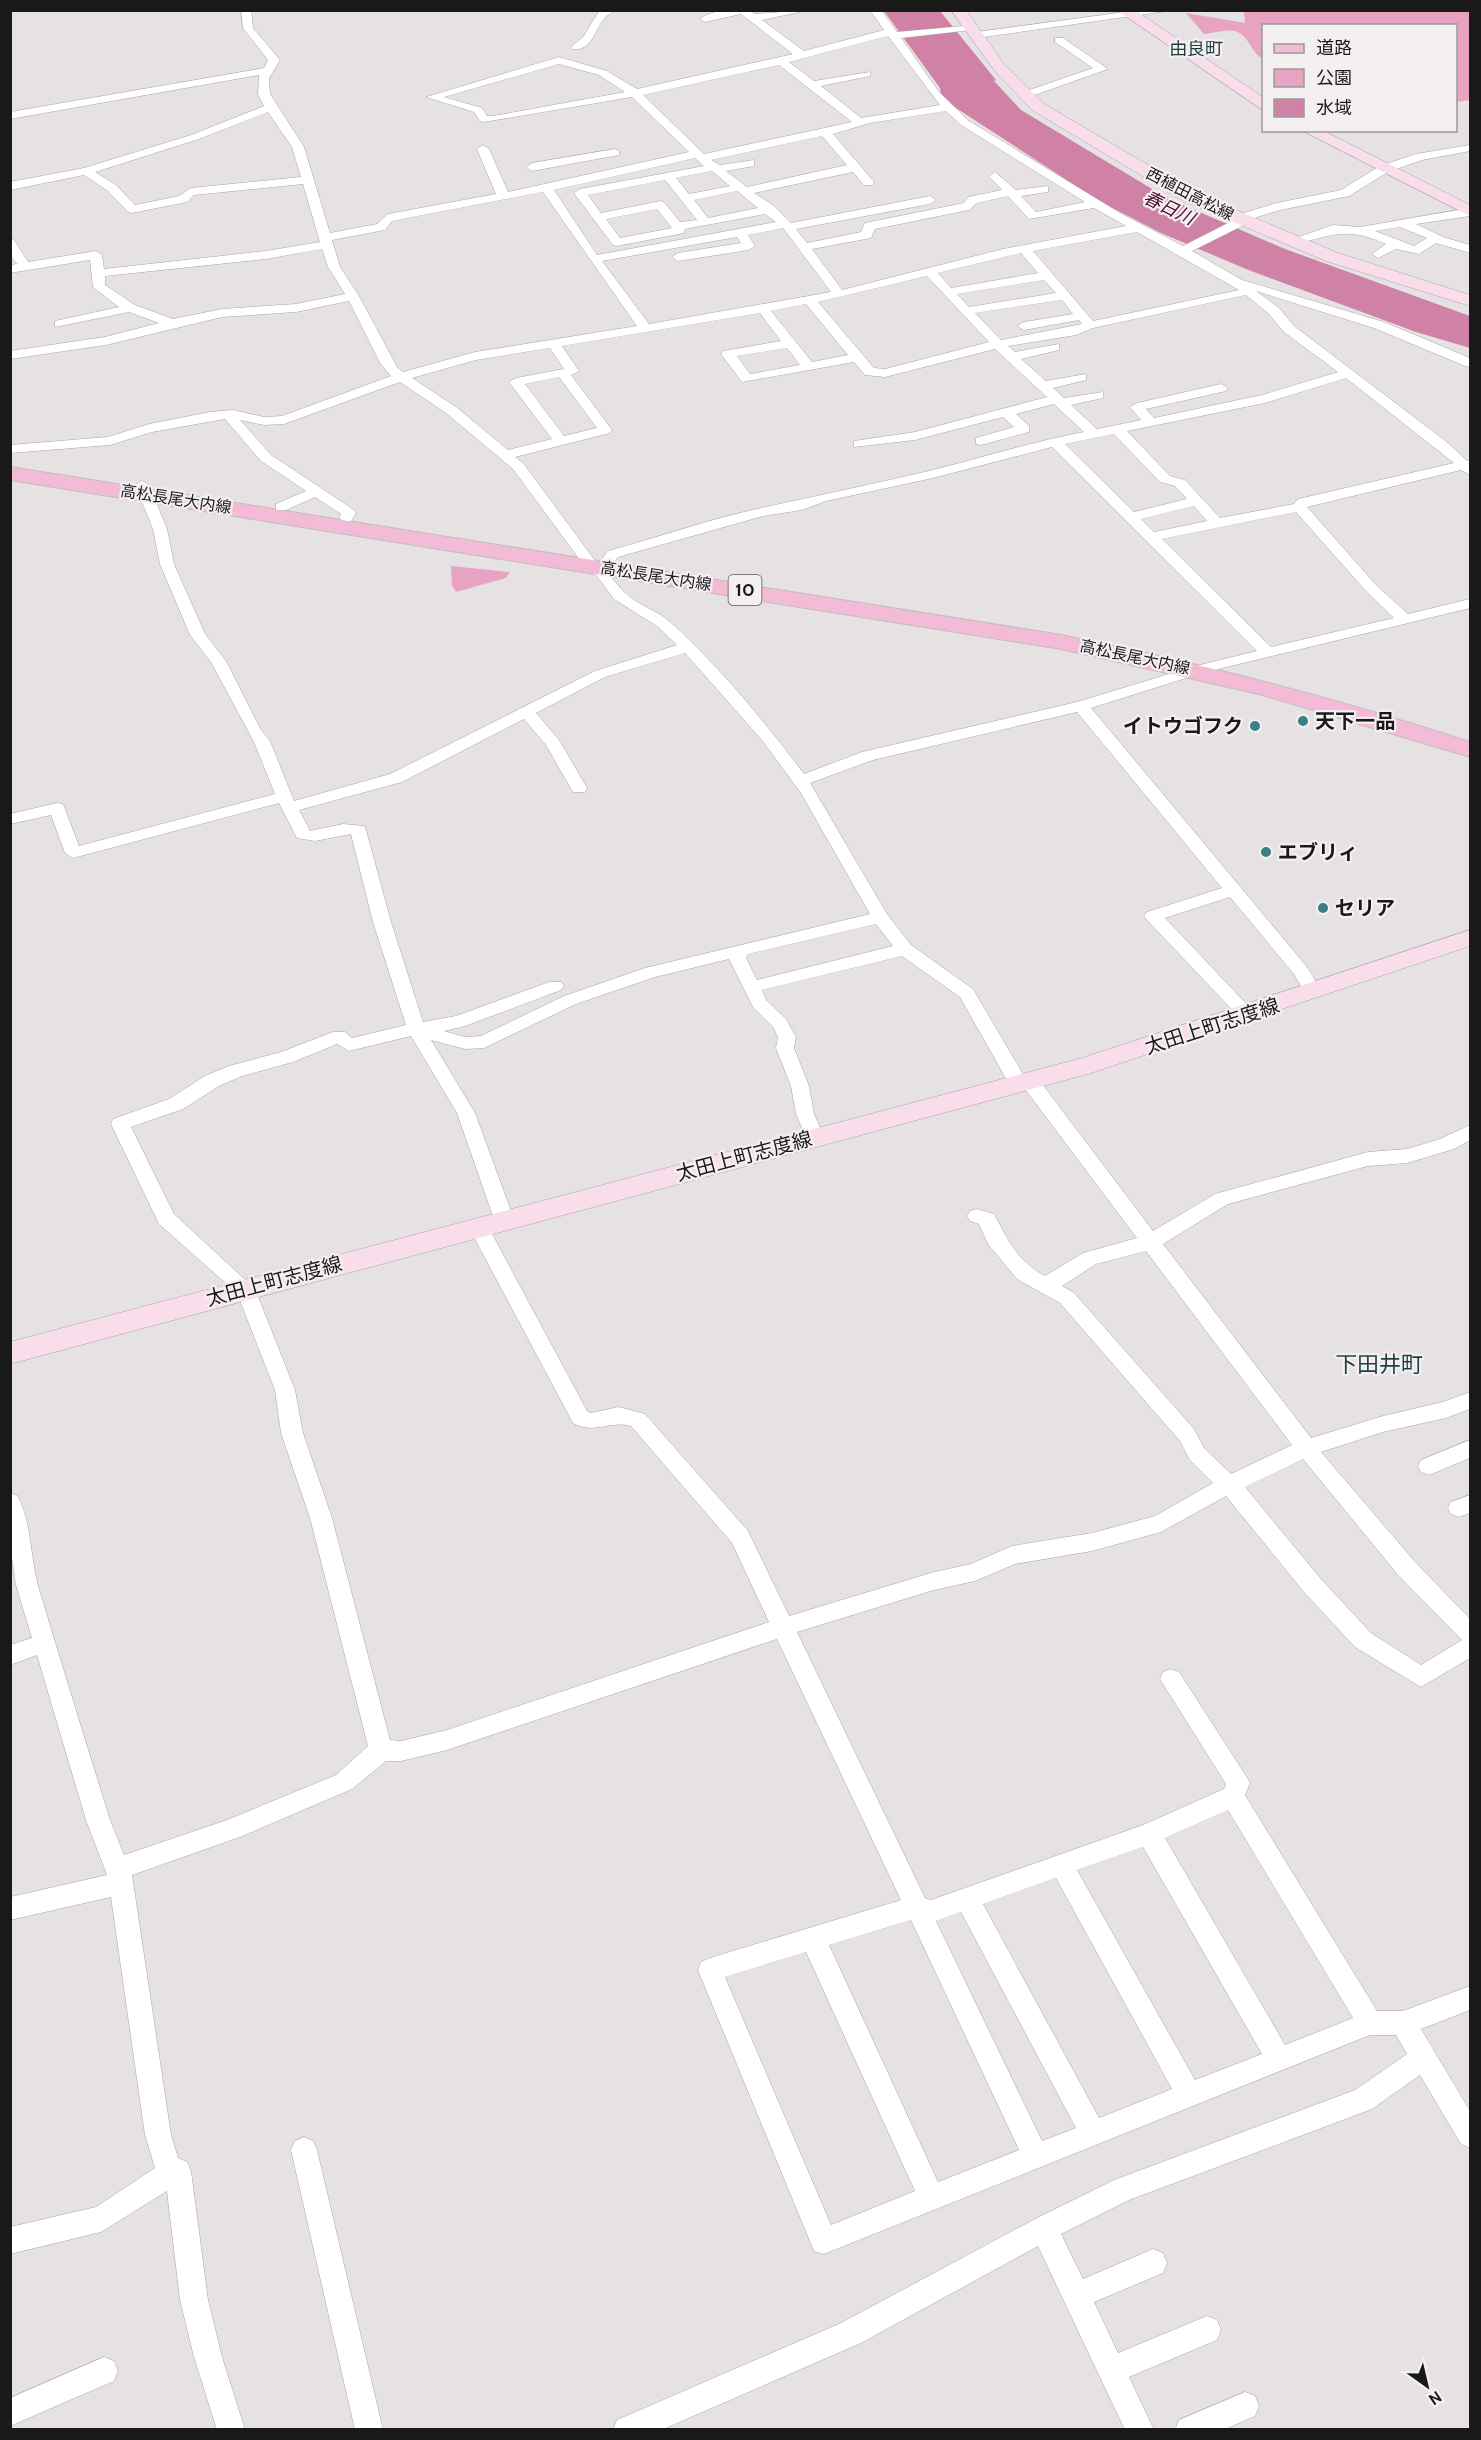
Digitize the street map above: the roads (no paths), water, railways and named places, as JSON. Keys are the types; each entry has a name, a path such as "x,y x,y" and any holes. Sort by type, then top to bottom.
{"main road":[{"name":"西植田高松線","path":"958,10 999,67 1025,95 1045,111 1190,197 1235,222 1293,241 1332,257 1470,301"},
{"path":"1129,14 1262,105"},
{"path":"1313,132 1470,211"},
{"name":"高松長尾大内線","path":"10,464 144,490 595,560"},
{"name":"高松長尾大内線","path":"10,473 281,507 943,617 1061,642 1208,667 1393,713 1470,739"},
{"name":"高松長尾大内線","path":"1208,667 1388,722 1470,750"},
{"name":"太田上町志度線","path":"10,1353 504,1219 1088,1065 1247,1015 1470,939"}],"street":[{"path":"246,10 248,28 274,60 270,70 263,78 264,94 270,107 293,137 334,267 353,296 392,370 451,410 518,466 595,560 620,596 662,623 688,647 768,737 801,781 880,917 904,949 967,993 1024,1082 1151,1242 1306,1448 1407,1569 1470,1633"},
{"path":"577,46 588,38 603,13 612,10"},
{"path":"705,20 742,10 800,54"},
{"path":"753,18 804,10"},
{"path":"875,10 892,38 947,107 979,132 1095,204 1137,228 1186,250 1237,282 1274,311 1289,329 1469,467"},
{"path":"840,294 787,225 770,209 700,156 633,92 603,73 559,60 432,97 478,110 484,119 493,119 583,104 633,92 710,77 852,42 1169,10"},
{"path":"1025,95 1074,76 1102,69 1059,40"},
{"path":"819,49 832,60 821,62"},
{"path":"780,60 859,122"},
{"path":"10,116 270,70"},
{"path":"810,85 866,74"},
{"path":"10,186 86,171 195,137 270,107"},
{"path":"98,273 266,255 381,227 388,218 825,132 859,122 947,107"},
{"path":"825,132 868,182"},
{"path":"562,149 600,142 615,153 629,170"},
{"path":"1186,250 1235,222 1277,207 1345,193 1384,169 1430,154 1470,148"},
{"path":"483,149 503,195"},
{"path":"532,167 615,153"},
{"path":"598,218 660,205 680,230 617,242 598,218 580,193 750,162"},
{"path":"686,198 857,167"},
{"path":"86,171 112,188 132,209 183,200 191,192 308,180"},
{"path":"668,176 705,222"},
{"path":"995,176 1033,216 1095,204"},
{"path":"546,188 571,218 574,228 594,259 646,329"},
{"path":"972,200 1044,189"},
{"path":"594,259 965,193 972,200"},
{"path":"804,247 867,235 869,226 969,206 972,200"},
{"path":"677,226 770,209"},
{"path":"1293,241 1329,228 1365,229 1470,211"},
{"path":"1401,223 1437,237 1435,239"},
{"path":"10,449 110,441 188,419 233,414 264,421 284,420 403,376 476,356 763,309 840,294 1024,249 1137,228"},
{"path":"1365,229 1415,251 1435,239 1470,249"},
{"path":"604,270 749,246 741,233"},
{"path":"10,243 24,266"},
{"path":"1378,254 1395,244"},
{"path":"1024,249 1086,320"},
{"path":"10,268 96,255 99,287 130,308 172,323"},
{"path":"929,271 998,344 1093,433"},
{"path":"948,292 1048,275"},
{"path":"1237,282 1265,288 1379,325 1470,363"},
{"path":"986,332 1147,315 1249,291"},
{"path":"10,355 106,341 172,323 222,313 296,308 353,296"},
{"path":"966,312 1064,296"},
{"path":"809,300 870,372 885,373 998,344 1076,331 1086,320"},
{"path":"60,324 130,308"},
{"path":"763,309 809,367"},
{"path":"553,342 572,371 516,382 560,441"},
{"path":"790,343 728,354 747,379 857,357"},
{"path":"1012,357 1054,347"},
{"path":"505,455 605,430 563,373"},
{"path":"595,560 762,512 802,506 822,498 933,474 1093,433 1265,399 1346,374"},
{"path":"1043,386 1082,377"},
{"path":"1183,382 1196,393"},
{"path":"1150,422 1137,407 1221,388"},
{"path":"859,444 915,435 1006,412 1098,395"},
{"path":"981,441 1024,429 1006,412"},
{"path":"233,414 231,418 266,458 288,470 314,492 349,513 346,518"},
{"path":"1117,429 1165,479 1180,483 1217,523"},
{"path":"1055,442 1267,652"},
{"path":"1152,537 1299,507 1304,502 1456,466 1469,467"},
{"path":"144,490 160,530 167,564 198,635 218,661 254,732 262,741 286,802 303,834 307,837 339,828 358,830 382,922 423,1031 466,1113 504,1219"},
{"path":"281,507 314,492"},
{"path":"1130,517 1197,501"},
{"path":"1299,507 1371,588 1404,619"},
{"path":"801,781 868,756 1081,706 1208,667 1470,604"},
{"path":"10,819 57,808 73,853 286,802 367,788 396,778 600,674 688,647"},
{"path":"1081,706 1301,971 1313,992"},
{"path":"526,712 553,743 579,788"},
{"path":"1233,890 1153,916 1247,1015"},
{"path":"423,1031 465,1043 484,1042 515,1029 540,1014 651,972 880,917"},
{"path":"744,948 737,957 759,1003 780,1023 787,1037 784,1048 800,1086 805,1114 815,1137"},
{"path":"751,987 904,949"},
{"path":"381,1750 321,1518 292,1433 285,1390 245,1289 166,1220 120,1124 177,1104 212,1081 236,1071 287,1057 339,1036 349,1045 423,1031 488,1013 555,986"},
{"path":"1047,1285 1090,1258 1151,1242 1222,1199 1368,1160 1407,1156 1447,1144 1470,1132"},
{"path":"977,1216 987,1219 995,1239 1024,1274 1067,1298 1145,1384 1187,1435 1197,1454 1226,1486 1244,1500 1312,1586 1363,1640 1422,1677 1470,1647"},
{"path":"478,1226 580,1417 589,1422 614,1414 626,1414 638,1420 740,1538 1036,2156"},
{"path":"10,1909 119,1876 344,1782 381,1750 401,1751 447,1740 783,1627 934,1581 975,1572 1012,1555 1092,1542 1161,1524 1226,1486 1306,1448 1383,1424 1446,1410 1470,1400"},
{"path":"1429,1466 1470,1449"},
{"path":"10,1502 16,1543 27,1585 98,1820 119,1876 158,2135 170,2174 101,2219 10,2241"},
{"path":"10,1655 45,1643"},
{"path":"1171,1679 1238,1783 1233,1796 1149,1834 931,1911 916,1907 710,1970 824,2241 1370,2023 1403,2023 1470,1998"},
{"path":"1233,1796 1370,2023"},
{"path":"1149,1834 1279,2059"},
{"path":"1062,1866 1189,2095"},
{"path":"967,1898 1093,2133"},
{"path":"813,1939 932,2198"},
{"path":"1403,2023 1470,2135"},
{"path":"627,2430 851,2332 1044,2228 1123,2189 1364,2100 1424,2057"},
{"path":"304,2150 369,2430"},
{"path":"178,2171 194,2300 208,2357 231,2430"},
{"path":"1044,2228 1140,2430"},
{"path":"1076,2295 1153,2263"},
{"path":"1112,2370 1207,2331"},
{"path":"10,2412 104,2371"},
{"path":"1189,2430 1245,2406"}],"water":[{"name":"春日川","path":"884,11 940,11 996,80 994,81 1021,110 1167,198 1285,249 1470,316 1470,348 1416,332 1246,269 1161,233 1099,201 953,106 941,94 940,88"}],"place":[{"name":"天下一品","path":"1303,721"},
{"name":"イトウゴフク","path":"1255,726"},
{"name":"エブリィ","path":"1266,852"},
{"name":"セリア","path":"1323,908"}],"district":[{"name":"由良町","path":"1196,49"},
{"name":"下田井町","path":"1379,1364"}]}
